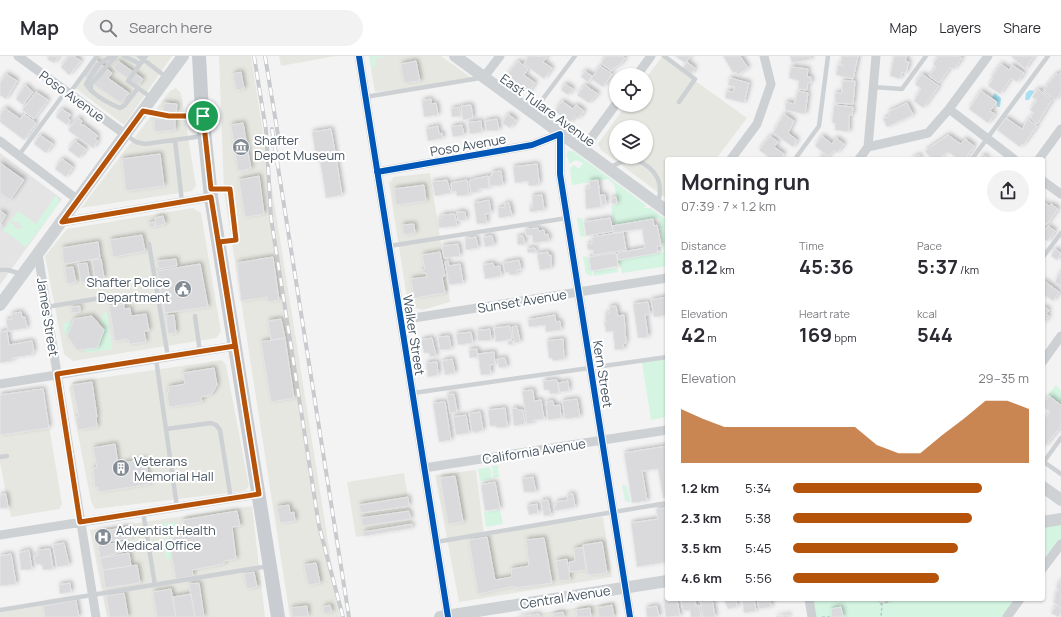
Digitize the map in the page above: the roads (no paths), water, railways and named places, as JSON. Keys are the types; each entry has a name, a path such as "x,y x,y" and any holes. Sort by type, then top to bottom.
{"main road":[{"path":"199,56 203,116 211,193 278,617"}],"street":[{"name":"Poso Avenue","path":"18,56 126,135"},
{"path":"0,305 183,56"},
{"name":"Walker Street","path":"359,56 436,542 445,617"},
{"name":"East Tulare Avenue","path":"455,56 662,208"},
{"path":"484,77 500,56"},
{"path":"642,68 651,56"},
{"path":"732,157 757,124 771,84 764,56"},
{"path":"860,157 868,147 876,56"},
{"path":"868,147 928,133 949,109 988,56"},
{"path":"949,109 1011,157"},
{"path":"583,149 610,112"},
{"path":"1040,157 1061,129"},
{"name":"Poso Avenue","path":"377,172 532,145 560,134"},
{"name":"Kern Street","path":"560,134 560,174 630,617"},
{"path":"0,141 78,200"},
{"path":"1045,182 1061,194"},
{"path":"62,222 182,202 211,193"},
{"name":"James Street","path":"38,254 96,617"},
{"name":"Sunset Avenue","path":"401,320 665,278"},
{"path":"1045,358 1061,336"},
{"path":"0,384 235,346"},
{"name":"California Avenue","path":"424,468 665,430"},
{"path":"1045,488 1061,500"},
{"path":"0,535 259,494"},
{"path":"1045,522 1061,519"},
{"path":"1045,565 1061,544"},
{"name":"Central Avenue","path":"445,617 665,581"},
{"path":"809,601 812,617"},
{"path":"1007,617 1019,601"}],"lane":[{"path":"19,155 67,92 97,56"},
{"path":"111,56 98,65 86,84 91,91 110,104 120,108 125,105 138,88"},
{"path":"91,91 91,84 116,56"},
{"path":"124,56 143,60"},
{"path":"139,56 167,78"},
{"path":"532,113 575,56"},
{"path":"664,56 694,79 679,102"},
{"path":"796,157 819,126 828,56"},
{"path":"873,87 902,89 926,56"},
{"path":"973,157 1048,56"},
{"path":"143,60 128,81 152,99"},
{"path":"365,97 484,77"},
{"path":"143,111 169,116 203,116"},
{"path":"126,135 136,142 145,144 205,136"},
{"path":"175,140 182,202"},
{"path":"609,168 631,160 637,161 648,167 659,181 662,208"},
{"path":"211,193 230,189 236,240 219,242"},
{"path":"389,246 567,218"},
{"path":"1045,254 1061,233"},
{"path":"149,244 168,357"},
{"path":"0,270 8,270 23,275"},
{"path":"46,307 101,298"},
{"path":"196,316 200,352"},
{"path":"413,393 665,357"},
{"path":"156,359 178,507"},
{"path":"166,429 211,423 216,425 220,430 231,499"},
{"path":"1045,460 1061,438"},
{"path":"0,457 7,456"},
{"path":"1045,464 1061,474"},
{"path":"436,542 665,503"},
{"path":"143,512 156,585"},
{"path":"0,610 270,566"}],"water":[{"path":"1030,90 1034,91 1029,100 1025,100 1026,93"},
{"path":"995,93 1001,98 1000,107 997,107 997,102 992,97"}],"railway":[{"path":"254,56 266,130 271,218 319,526 343,617"},
{"path":"265,56 278,135"},
{"path":"272,129 349,617"}],"place":[{"name":"Shafter Depot Museum","path":"241,147"},
{"name":"Shafter Police Department","path":"183,289"},
{"name":"Veterans Memorial Hall","path":"121,468"},
{"name":"Adventist Health Medical Office","path":"103,537"}]}
